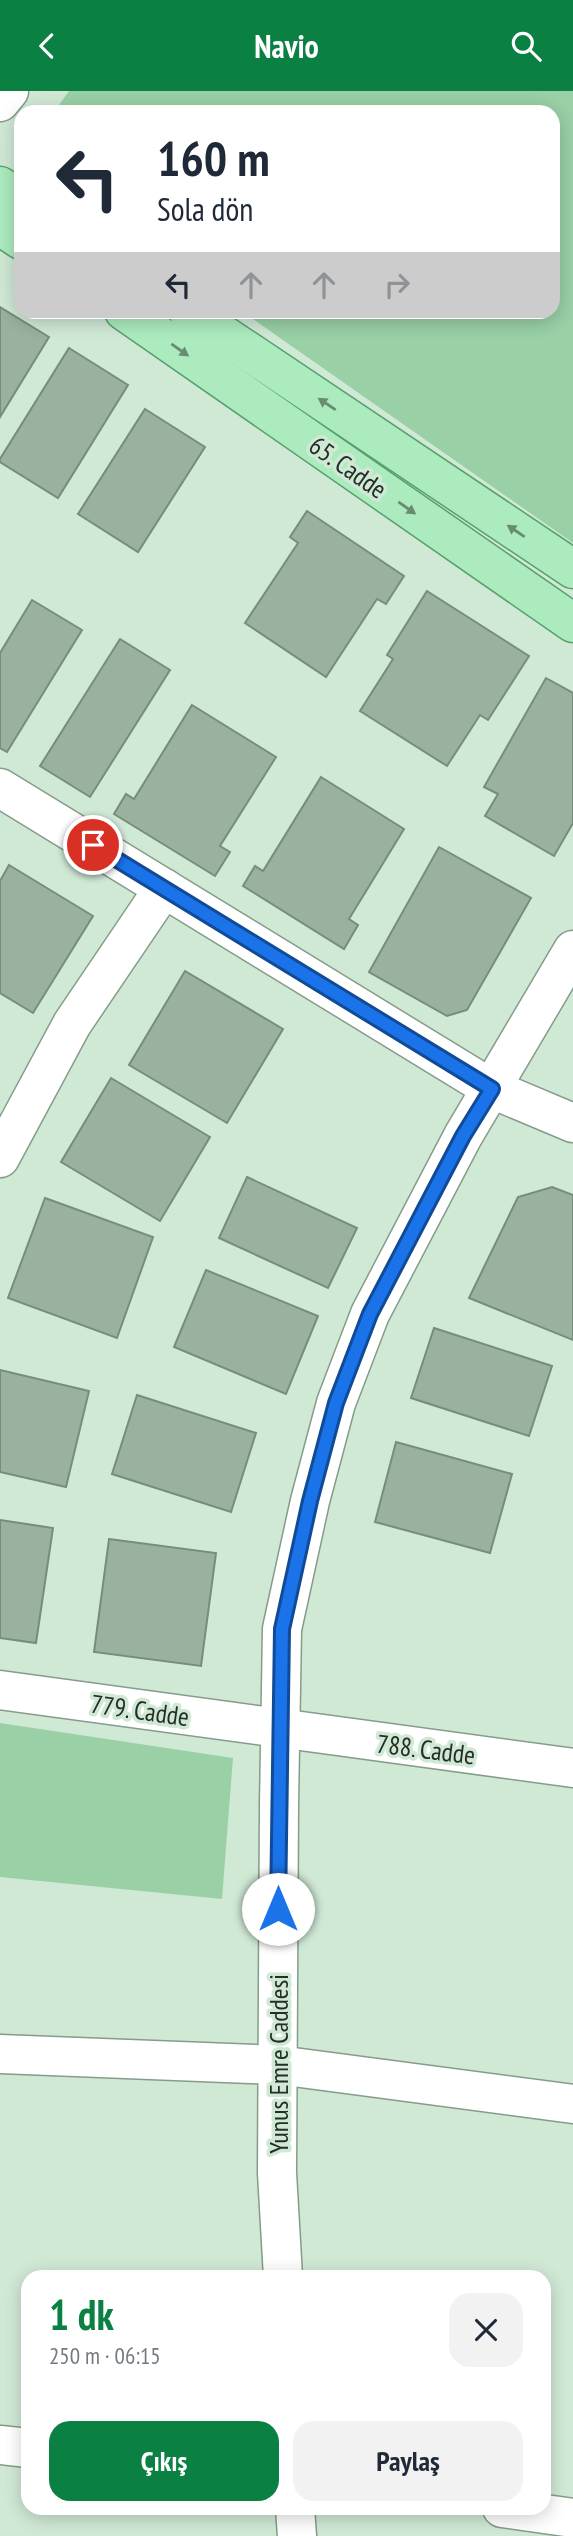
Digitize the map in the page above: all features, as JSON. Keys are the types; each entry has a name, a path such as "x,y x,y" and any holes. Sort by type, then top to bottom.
{"main road":[{"name":"65. Cadde","path":"136,319 573,623"},
{"name":"65. Cadde","path":"200,319 573,569"}],"street":[{"path":"0,101 9,91"},
{"path":"0,788 492,1089 573,1123"},
{"path":"0,1158 72,1024 164,888"},
{"name":"Yunus Emre Caddesi","path":"283,2270 277,2173 282,1629 310,1501 336,1403 370,1314 463,1136 573,950"},
{"name":"779. Cadde","path":"0,1690 280,1730"},
{"name":"788. Cadde","path":"280,1730 573,1768"},
{"path":"0,2054 278,2065 573,2104"},
{"path":"0,2445 21,2447"},
{"path":"296,2515 297,2536"},
{"path":"551,2515 573,2518"}],"green space":[{"path":"69,91 573,91 573,543 253,319 560,319 560,105 59,105"},
{"path":"0,1723 233,1758 222,1899 0,1877"}],"building":[{"path":"0,307 14,316 14,319 20,319 49,337 0,417"},
{"path":"69,348 128,385 58,498 0,462 0,459"},
{"path":"145,409 205,447 138,552 78,514"},
{"path":"307,511 404,576 386,604 377,599 326,677 245,623 298,543 290,537"},
{"path":"427,591 529,656 488,720 480,715 447,766 360,711 393,659 387,655"},
{"path":"32,600 82,630 7,752 0,748 0,653"},
{"path":"120,639 170,670 90,797 40,766"},
{"path":"546,678 573,693 573,823 554,856 485,816 498,794 484,787"},
{"path":"192,705 276,757 220,846 230,852 215,876 114,814 126,794 134,799"},
{"path":"321,777 404,829 349,919 358,925 344,949 243,886 255,866 263,871"},
{"path":"439,847 531,898 467,1010 447,1016 369,972"},
{"path":"9,865 93,916 33,1013 0,993 0,881"},
{"path":"185,971 283,1029 227,1123 129,1065"},
{"path":"111,1078 210,1137 160,1221 61,1162"},
{"path":"247,1177 357,1228 328,1288 219,1238"},
{"path":"552,1187 573,1195 573,1340 469,1298 518,1197"},
{"path":"45,1198 153,1237 117,1338 8,1298"},
{"path":"206,1270 318,1316 286,1394 174,1347"},
{"path":"434,1328 552,1366 529,1436 411,1398"},
{"path":"0,1370 89,1391 66,1487 0,1472"},
{"path":"137,1395 256,1433 231,1512 112,1474"},
{"path":"396,1442 512,1474 490,1553 375,1522"},
{"path":"0,1520 53,1528 36,1643 0,1638"},
{"path":"109,1539 216,1553 201,1666 94,1652"}],"route":[{"path":"93,845 492,1089 463,1136 370,1314 336,1403 310,1501 282,1629 278,1909"}]}
